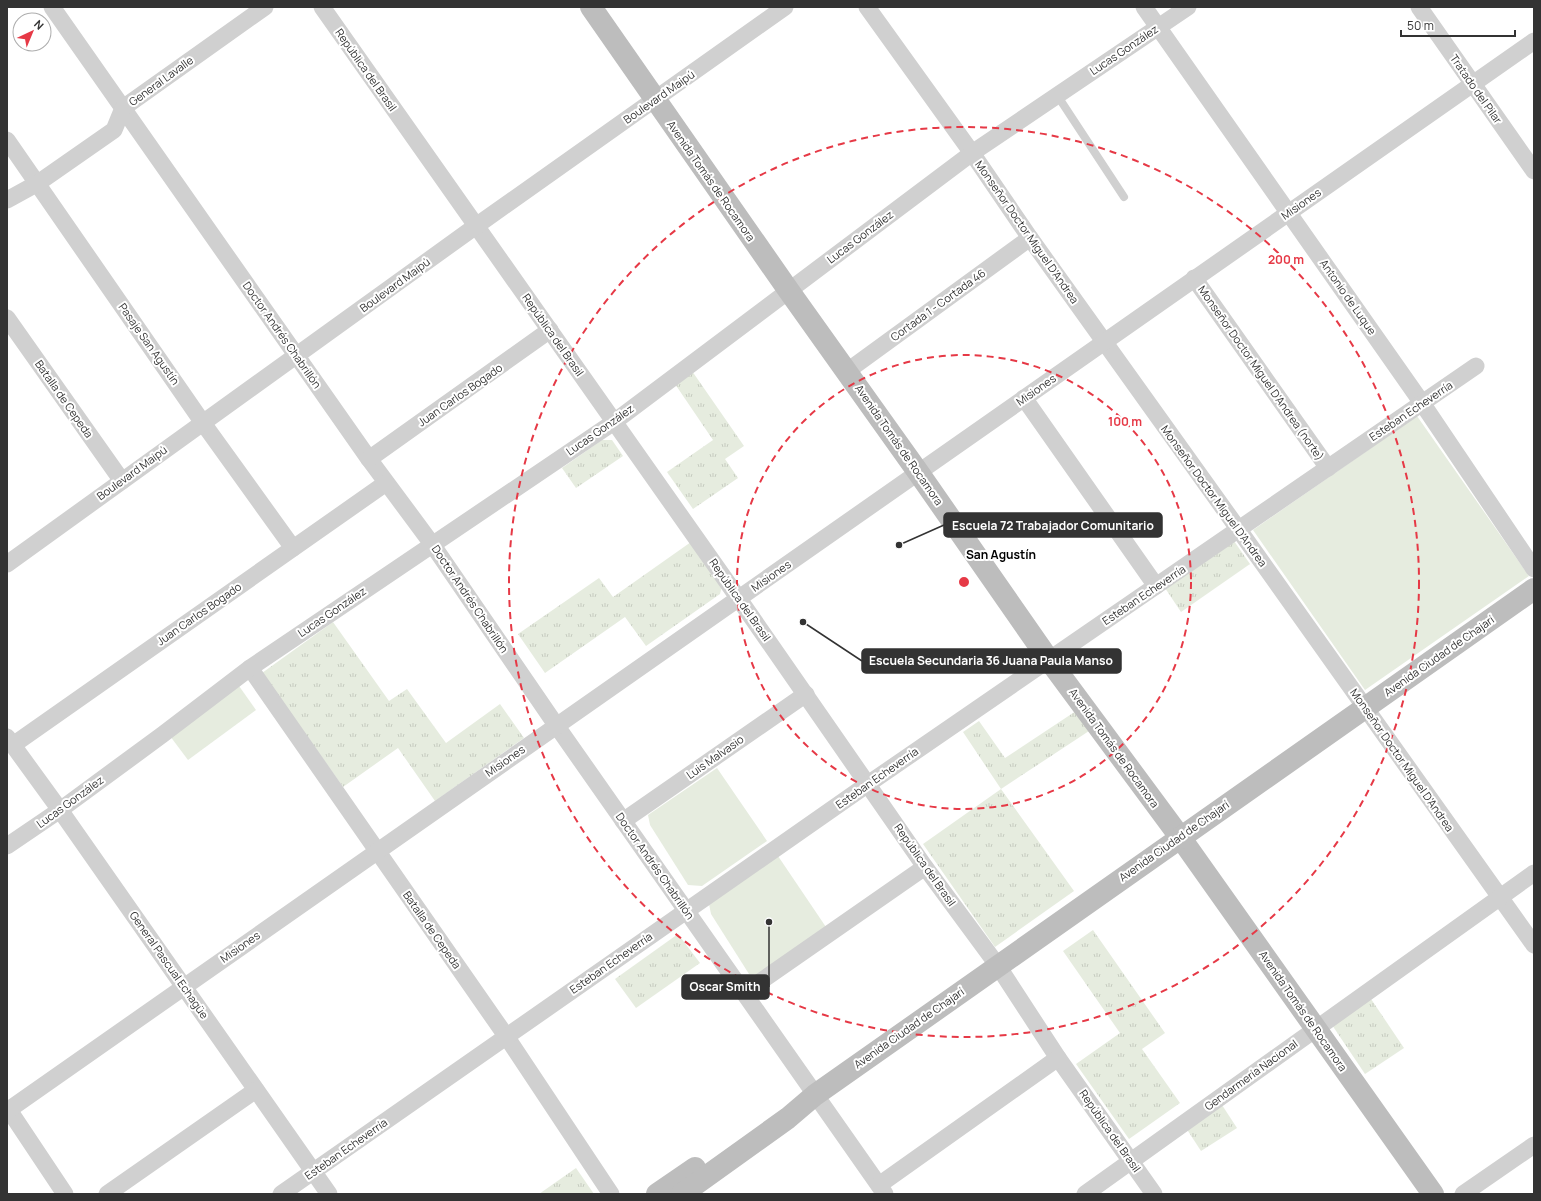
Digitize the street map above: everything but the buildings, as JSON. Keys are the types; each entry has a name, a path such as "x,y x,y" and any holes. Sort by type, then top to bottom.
{"street":[{"name":"Doctor Andrés Chabrillón","path":"52,7 369,459 432,544 556,726 882,1190"},
{"name":"General Lavalle","path":"7,200 38,183 114,130 123,108 265,7"},
{"name":"República del Brasil","path":"322,7 806,694 926,867 998,966 1058,1058 1154,1194"},
{"name":"Avenida Tomás de Rocamora","path":"591,7 1049,660 1180,837 1433,1194"},
{"name":"Boulevard Maipú","path":"7,564 476,226 785,7"},
{"name":"Monseñor Doctor Miguel D'Andrea","path":"867,7 972,152 1030,238 1534,945"},
{"name":"Antonio de Luque","path":"1144,7 1422,403 1534,569"},
{"name":"Lucas González","path":"7,846 60,810 250,668 614,422 972,152 1188,7"},
{"name":"Tratado del Pilar","path":"1419,7 1534,171"},
{"name":"Misiones","path":"8,1110 1534,41"},
{"name":"Pasaje San Agustín","path":"7,140 203,423 292,548"},
{"name":"Cortada 1 - Cortada 46","path":"846,372 1030,238"},
{"name":"Monseñor Doctor Miguel D'Andrea (norte)","path":"1194,278 1328,468"},
{"name":"Batalla de Cepeda","path":"7,318 122,481"},
{"name":"Juan Carlos Bogado","path":"369,459 550,330"},
{"name":"Esteban Echeverría","path":"281,1194 686,910 1476,366"},
{"path":"1024,398 1156,586"},
{"name":"Juan Carlos Bogado","path":"10,741 386,483"},
{"name":"Avenida Ciudad de Chajarí","path":"682,1194 788,1118 815,1095 1534,589"},
{"name":"Batalla de Cepeda","path":"250,668 506,1036 611,1194"},
{"name":"Luis Malvasio","path":"623,821 806,694"},
{"name":"General Pascual Echagüe","path":"10,741 184,986 329,1194"},
{"path":"744,994 926,867"},
{"name":"Gendarmería Nacional","path":"1085,1194 1132,1162 1534,873"},
{"path":"882,1190 1058,1058"},
{"path":"107,1194 256,1090"},
{"name":"Avenida Ciudad de Chajarí","path":"657,1194 783,1108 815,1095"},
{"path":"8,1110 65,1194"},
{"path":"1463,1194 1534,1145"}],"lane":[{"path":"1057,95 1124,197"}],"green space":[{"path":"692,371 744,446 725,459 738,478 693,509 667,472 713,440 675,384"},
{"path":"1417,416 1529,576 1365,690 1253,530"},
{"path":"602,440 612,440 623,456 576,488 562,468"},
{"path":"1234,541 1250,564 1181,612 1165,588"},
{"path":"691,542 722,586 720,594 646,646 625,617 545,673 518,634 599,578 613,597"},
{"path":"333,622 389,701 407,689 446,743 500,704 524,738 435,801 398,748 343,787 262,673"},
{"path":"239,686 256,710 188,760 170,736"},
{"path":"1076,711 1089,731 1001,789 963,732 979,721 1005,758"},
{"path":"717,768 767,841 702,886 688,885 650,825 648,815"},
{"path":"1001,789 1074,891 995,947 923,844"},
{"path":"778,856 828,930 763,974 749,974 711,914 709,904"},
{"path":"1093,930 1165,1033 1142,1049 1180,1103 1129,1139 1076,1064 1120,1033 1063,951"},
{"path":"678,934 700,963 636,1008 615,979"},
{"path":"1369,996 1404,1048 1365,1074 1330,1022"},
{"path":"1222,1105 1237,1128 1201,1151 1186,1128"},
{"path":"576,1168 594,1194 539,1194"}],"place":[{"name":"Escuela 72 Trabajador Comunitario","path":"899,545"},
{"name":"Escuela Secundaria 36 Juana Paula Manso","path":"803,622"},
{"name":"Oscar Smith","path":"769,922"}],"district":[{"name":"San Agustín","path":"1001,555"}]}
